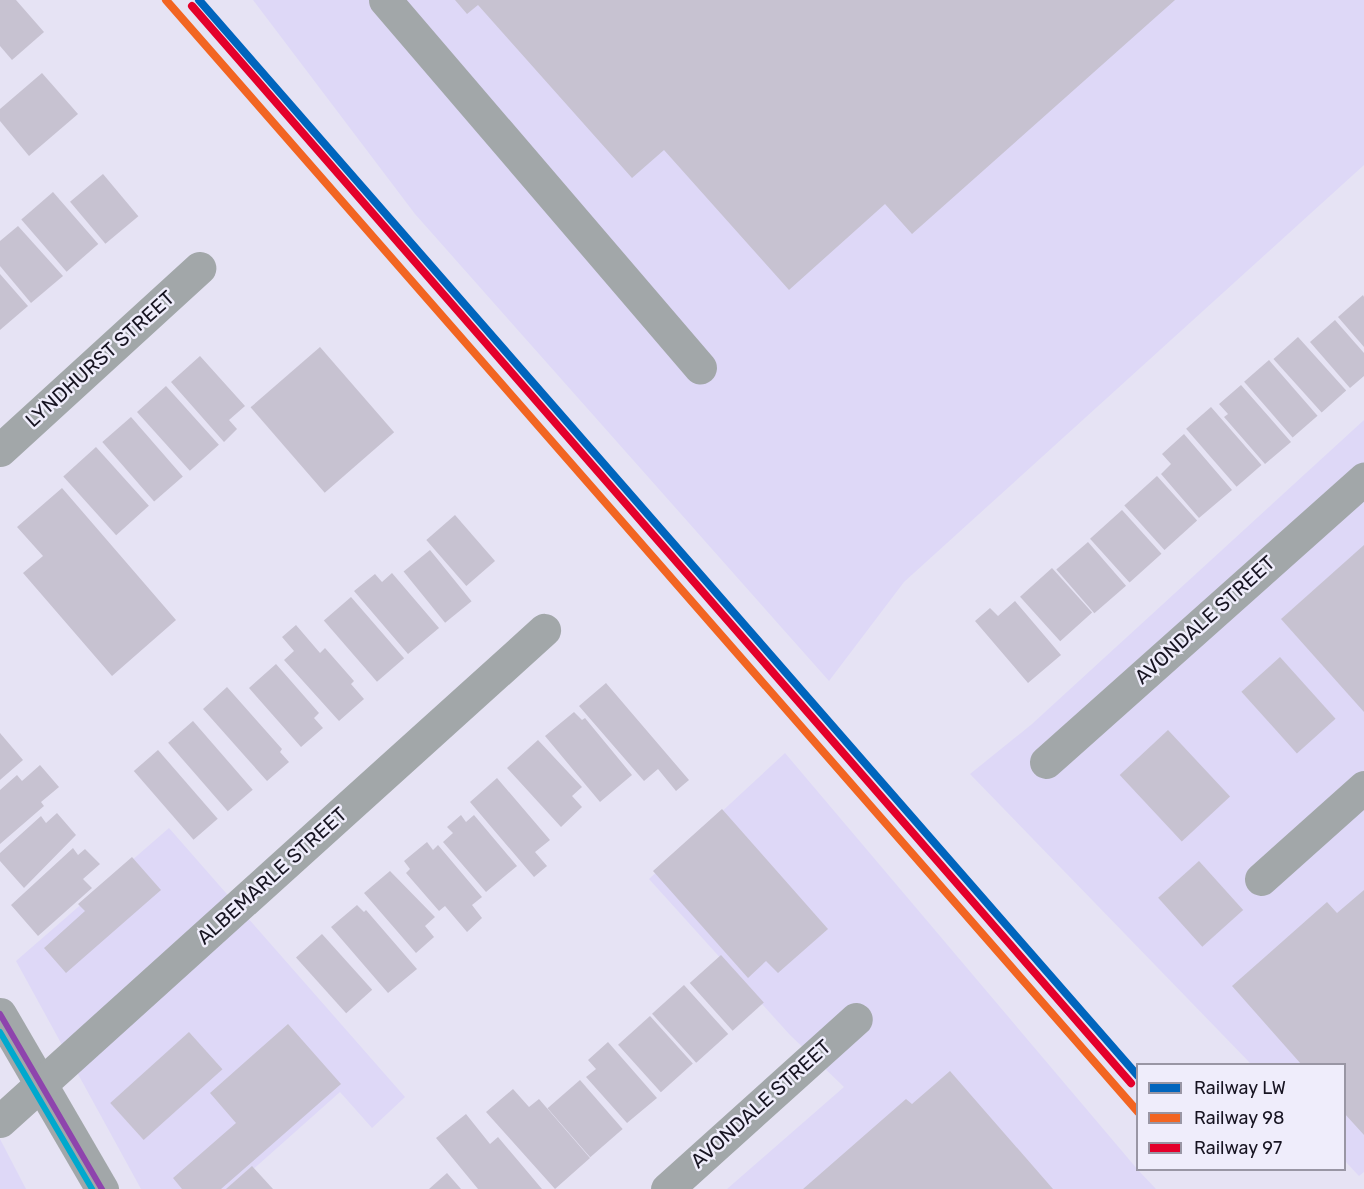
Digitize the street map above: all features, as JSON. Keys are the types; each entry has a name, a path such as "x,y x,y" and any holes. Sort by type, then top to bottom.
{"street":[{"path":"385,0 700,368"},
{"name":"LYNDHURST STREET","path":"0,450 199,268"},
{"name":"AVONDALE STREET","path":"1046,762 1364,479"},
{"name":"ALBEMARLE STREET","path":"0,1121 544,630"},
{"path":"1261,879 1364,788"},
{"path":"0,1014 102,1189"},
{"name":"AVONDALE STREET","path":"667,1189 856,1019"}],"shaded area":[{"path":"253,0 1364,0 1364,165 904,582 829,681 415,214"},
{"path":"1364,420 1364,1172 1359,1176 1346,1162 1346,1063 1250,1063 970,774 1032,724"},
{"path":"785,753 1136,1168 1136,1171 1139,1171 1156,1189 727,1189 844,1087 790,1035 649,879"},
{"path":"169,828 405,1097 372,1128 340,1092 231,1189 141,1189 16,961"},
{"path":"0,1139 26,1189 0,1189"}],"building":[{"path":"0,0 16,0 44,32 12,60 0,46"},
{"path":"455,0 1175,0 912,234 885,204 789,290 664,150 632,178 478,5 467,14"},
{"path":"42,73 78,114 29,156 0,121 0,109"},
{"path":"103,174 138,216 105,244 70,202"},
{"path":"53,192 98,244 67,272 21,220"},
{"path":"18,226 63,276 31,303 0,266 0,241"},
{"path":"0,274 28,306 0,330"},
{"path":"1363,295 1364,297 1364,347 1338,317"},
{"path":"1335,320 1364,353 1364,376 1350,388 1310,342"},
{"path":"1298,337 1346,391 1322,413 1273,359"},
{"path":"320,347 394,432 325,493 251,407"},
{"path":"200,356 245,406 229,420 237,429 224,442 171,382"},
{"path":"1269,360 1318,416 1293,437 1244,382"},
{"path":"1241,385 1291,442 1265,464 1224,417 1228,414 1219,404"},
{"path":"166,386 219,445 190,471 137,412"},
{"path":"1211,407 1262,465 1237,487 1186,429"},
{"path":"131,417 183,477 154,502 102,442"},
{"path":"1184,434 1232,490 1199,518 1161,474 1171,464 1162,454"},
{"path":"96,447 149,506 116,535 63,476"},
{"path":"1157,476 1197,521 1164,550 1124,505"},
{"path":"62,488 176,620 112,676 23,573 43,556 17,527"},
{"path":"1122,510 1161,554 1130,583 1090,539"},
{"path":"455,515 495,561 466,586 426,540"},
{"path":"1088,542 1126,586 1094,613 1056,570"},
{"path":"1364,545 1364,712 1281,619"},
{"path":"430,550 472,601 445,623 404,571"},
{"path":"1052,568 1092,613 1060,641 1020,597"},
{"path":"392,573 439,628 408,654 354,591 375,574 382,582"},
{"path":"351,597 404,658 377,682 324,621"},
{"path":"1015,601 1061,655 1028,683 975,621 990,608 998,616"},
{"path":"296,625 320,653 325,648 354,681 351,684 364,699 339,721 284,660 294,651 282,637"},
{"path":"1280,657 1336,719 1297,753 1241,692"},
{"path":"276,664 319,713 314,718 323,728 301,747 249,688"},
{"path":"606,683 689,780 676,791 658,769 644,781 579,706"},
{"path":"227,687 282,749 280,752 289,762 267,781 203,709"},
{"path":"574,712 582,720 585,718 632,775 600,802 545,736"},
{"path":"193,721 253,790 228,811 168,743"},
{"path":"1168,730 1230,797 1182,842 1120,775"},
{"path":"0,733 23,760 0,780"},
{"path":"538,740 582,787 572,796 582,807 561,827 507,768"},
{"path":"158,750 218,819 194,840 134,771"},
{"path":"40,765 59,787 41,802 44,806 0,844 0,790 17,775 22,781"},
{"path":"497,778 550,840 535,852 547,866 534,877 470,802"},
{"path":"722,809 828,929 778,973 766,961 748,978 653,871"},
{"path":"57,813 76,835 24,888 0,861 0,853 41,816 46,823"},
{"path":"461,815 466,822 474,815 517,866 486,892 443,842 453,833 447,827"},
{"path":"427,842 433,850 438,845 482,897 472,905 482,918 467,932 445,906 439,911 406,873 410,869 404,861"},
{"path":"73,848 78,855 85,849 100,864 83,879 92,888 38,936 11,905"},
{"path":"132,857 161,890 66,973 44,948 85,911 78,904"},
{"path":"1199,861 1243,910 1202,947 1158,898"},
{"path":"390,871 435,917 425,926 434,937 416,953 364,893"},
{"path":"1364,890 1364,1135 1346,1115 1346,1063 1300,1063 1232,986 1327,902 1337,913"},
{"path":"357,905 364,912 366,910 417,969 388,993 331,927"},
{"path":"322,934 372,990 346,1013 296,957"},
{"path":"721,955 764,1003 733,1031 690,983"},
{"path":"684,985 728,1034 696,1063 652,1014"},
{"path":"650,1016 693,1064 661,1092 618,1045"},
{"path":"288,1024 341,1084 221,1189 182,1189 173,1178 236,1123 210,1093"},
{"path":"189,1032 222,1069 144,1140 110,1103"},
{"path":"608,1042 657,1098 627,1123 586,1077 596,1069 588,1060"},
{"path":"950,1071 1053,1189 803,1189 906,1099 912,1104"},
{"path":"580,1080 623,1129 590,1157 548,1108"},
{"path":"513,1089 529,1107 539,1099 590,1158 555,1189 486,1112"},
{"path":"466,1114 490,1144 498,1137 542,1189 478,1189 436,1138"},
{"path":"252,1166 273,1189 226,1189"},
{"path":"447,1173 461,1189 429,1189"}],"rail line":[{"name":"98","path":"166,0 1136,1110"},
{"name":"LW","path":"199,0 1136,1074"},
{"name":"97","path":"192,6 1131,1083"}],"transit line":[{"path":"0,1014 102,1189"},
{"path":"0,1032 92,1189"}]}
